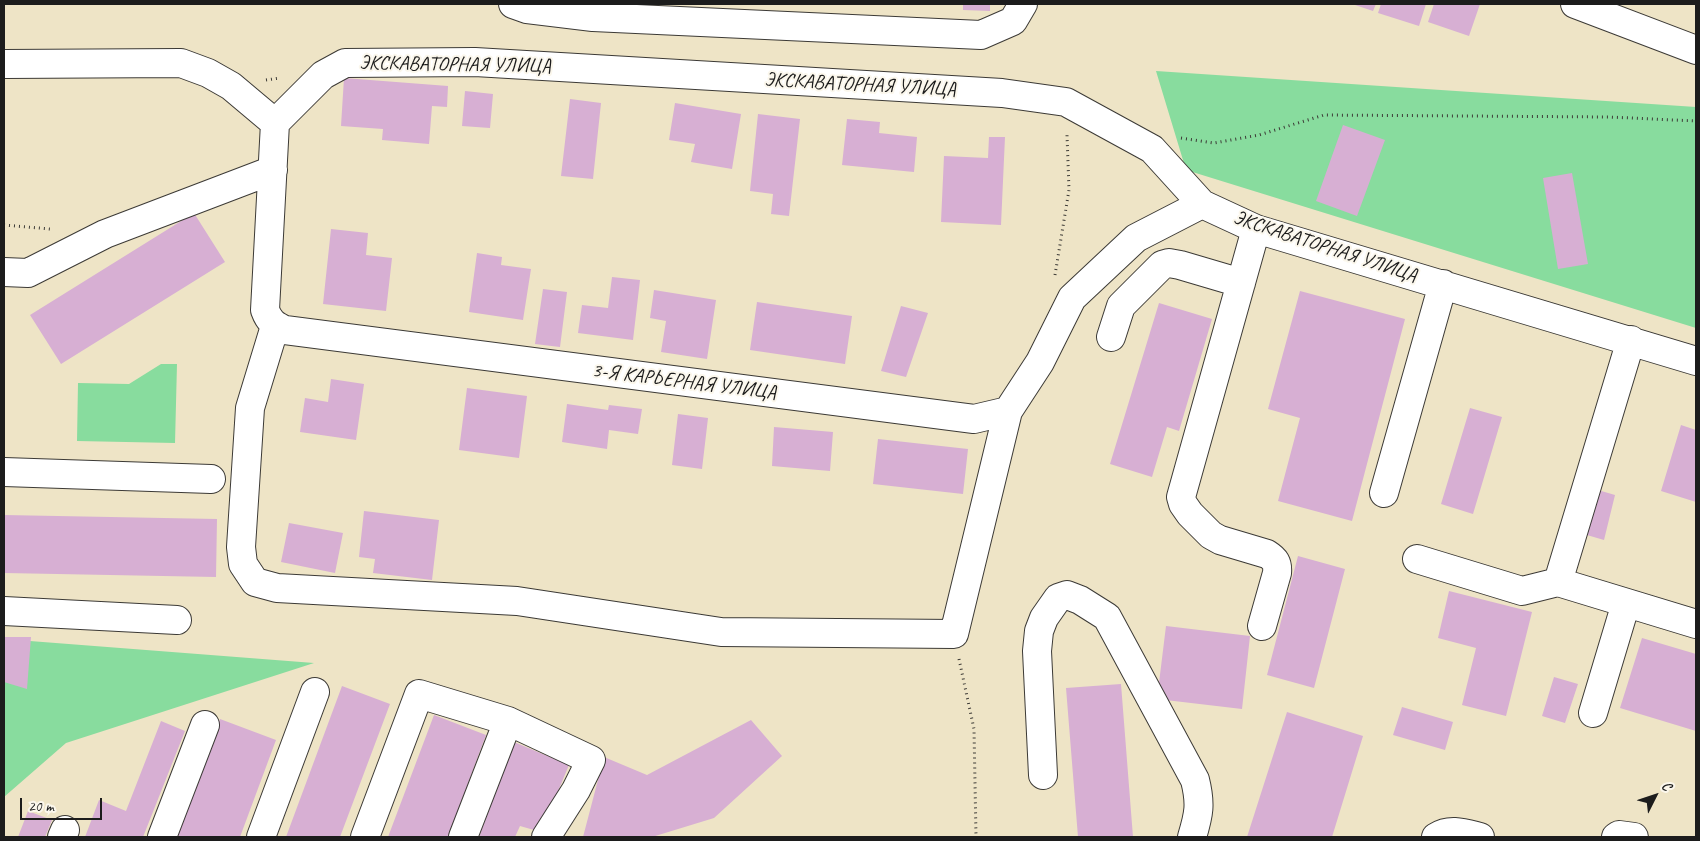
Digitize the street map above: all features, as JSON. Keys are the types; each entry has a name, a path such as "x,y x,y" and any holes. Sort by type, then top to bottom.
{"street":[{"path":"513,4 527,8 593,17 981,35 1013,20 1023,4"},
{"path":"1575,4 1696,50"},
{"name":"ЭКСКАВАТОРНАЯ УЛИЦА","path":"275,123 323,75 345,63 475,62 1002,93 1066,102 1152,149 1202,204 1256,229 1696,361"},
{"path":"4,64 181,63 208,73 231,86 275,123 265,310 268,318 275,326 250,408 240,547 243,564 255,582 277,588 517,601 721,632 954,634 1008,411 1040,362 1072,298 1136,238 1202,204"},
{"path":"4,272 28,273 104,234 273,170"},
{"path":"1256,229 1181,497 1183,504 1190,514 1211,535 1220,540 1267,554 1274,558 1278,565 1277,573 1262,626"},
{"path":"1111,337 1121,306 1162,266 1169,263 1241,283"},
{"path":"1384,493 1443,284"},
{"name":"3-Я КАРЬЕРНАЯ УЛИЦА","path":"275,326 285,330 974,419 1008,411"},
{"path":"1558,582 1631,340"},
{"path":"4,472 211,479"},
{"path":"1417,559 1522,591 1558,582 1696,624"},
{"path":"1043,774 1037,651 1039,631 1052,605 1058,598 1067,595 1080,600 1107,617 1195,780 1200,798 1192,837"},
{"path":"1592,713 1626,603"},
{"path":"4,611 177,620"},
{"path":"261,837 315,692"},
{"path":"365,837 420,694 508,722 591,760 576,790 546,837"},
{"path":"463,837 508,722"},
{"path":"162,837 205,725"},
{"path":"1436,837 1443,832 1461,832 1480,837"},
{"path":"1616,837 1619,835 1634,837"}],"path":[{"path":"1055,276 1069,190 1066,102"},
{"path":"1175,138 1214,143 1259,135 1324,115 1609,117 1696,121"},
{"path":"954,634 974,729 976,837"}],"green space":[{"path":"1156,71 1696,107 1696,328 1186,170"},
{"path":"161,364 177,364 175,443 77,441 78,383 129,384"},
{"path":"4,639 314,663 66,743 4,797"}],"building":[{"path":"963,4 990,4 990,11 963,10"},
{"path":"1352,4 1376,4 1373,11"},
{"path":"1381,4 1426,4 1419,26 1378,13"},
{"path":"1434,4 1480,4 1469,36 1428,22"},
{"path":"344,78 448,86 447,107 432,106 429,144 382,140 383,129 341,126"},
{"path":"465,91 493,94 490,128 462,126"},
{"path":"570,99 601,103 593,179 561,176"},
{"path":"675,103 741,114 732,169 691,162 695,144 669,140"},
{"path":"758,114 800,119 789,216 771,214 773,194 750,191"},
{"path":"847,119 880,122 879,133 917,137 914,172 842,165"},
{"path":"1343,125 1385,140 1357,216 1316,201"},
{"path":"989,137 1005,137 1001,225 941,222 944,156 988,158"},
{"path":"1572,173 1588,264 1558,269 1543,178"},
{"path":"194,213 225,262 61,364 30,315"},
{"path":"331,229 368,233 366,255 392,258 386,311 323,304"},
{"path":"477,253 502,257 501,265 531,269 523,320 469,312"},
{"path":"612,277 640,280 633,340 578,333 582,305 608,308"},
{"path":"543,289 567,292 560,347 535,344"},
{"path":"654,290 716,300 707,359 661,352 666,321 650,318"},
{"path":"1300,291 1405,319 1352,521 1278,501 1300,418 1268,409"},
{"path":"757,302 852,316 845,364 750,350"},
{"path":"1159,303 1212,319 1179,431 1167,427 1152,477 1110,464"},
{"path":"901,306 928,313 906,377 881,371"},
{"path":"331,379 364,384 356,440 300,432 305,398 328,402"},
{"path":"467,388 527,396 519,458 459,450"},
{"path":"567,404 608,410 609,405 642,409 638,434 609,430 607,449 562,442"},
{"path":"1470,408 1502,417 1473,514 1441,504"},
{"path":"678,414 708,418 702,469 672,465"},
{"path":"1681,425 1696,430 1696,502 1661,491"},
{"path":"774,427 833,432 830,471 772,466"},
{"path":"878,439 968,449 963,494 873,484"},
{"path":"1591,488 1615,495 1604,540 1580,533"},
{"path":"364,511 439,520 432,580 373,573 375,559 359,557"},
{"path":"4,515 217,519 216,577 4,573"},
{"path":"289,523 343,533 335,573 281,562"},
{"path":"1298,556 1345,569 1314,688 1267,675"},
{"path":"1449,591 1532,612 1506,716 1462,705 1476,648 1438,638"},
{"path":"1166,626 1250,636 1242,709 1157,699"},
{"path":"4,637 31,637 27,689 4,682"},
{"path":"1642,638 1696,654 1696,731 1620,708"},
{"path":"1554,677 1578,684 1565,723 1542,716"},
{"path":"1121,684 1133,837 1078,837 1066,688"},
{"path":"342,686 390,704 340,837 286,837"},
{"path":"1402,707 1453,722 1445,750 1393,735"},
{"path":"1287,712 1363,736 1332,837 1247,837"},
{"path":"434,715 486,735 448,837 388,837"},
{"path":"220,719 276,740 240,837 177,837"},
{"path":"751,720 782,756 714,818 652,837 583,837 604,757 647,775"},
{"path":"161,721 185,731 143,837 85,837 99,800 126,811"},
{"path":"514,742 569,765 541,832 520,826 515,837 479,837"},
{"path":"28,811 52,820 45,837 18,837"}]}
